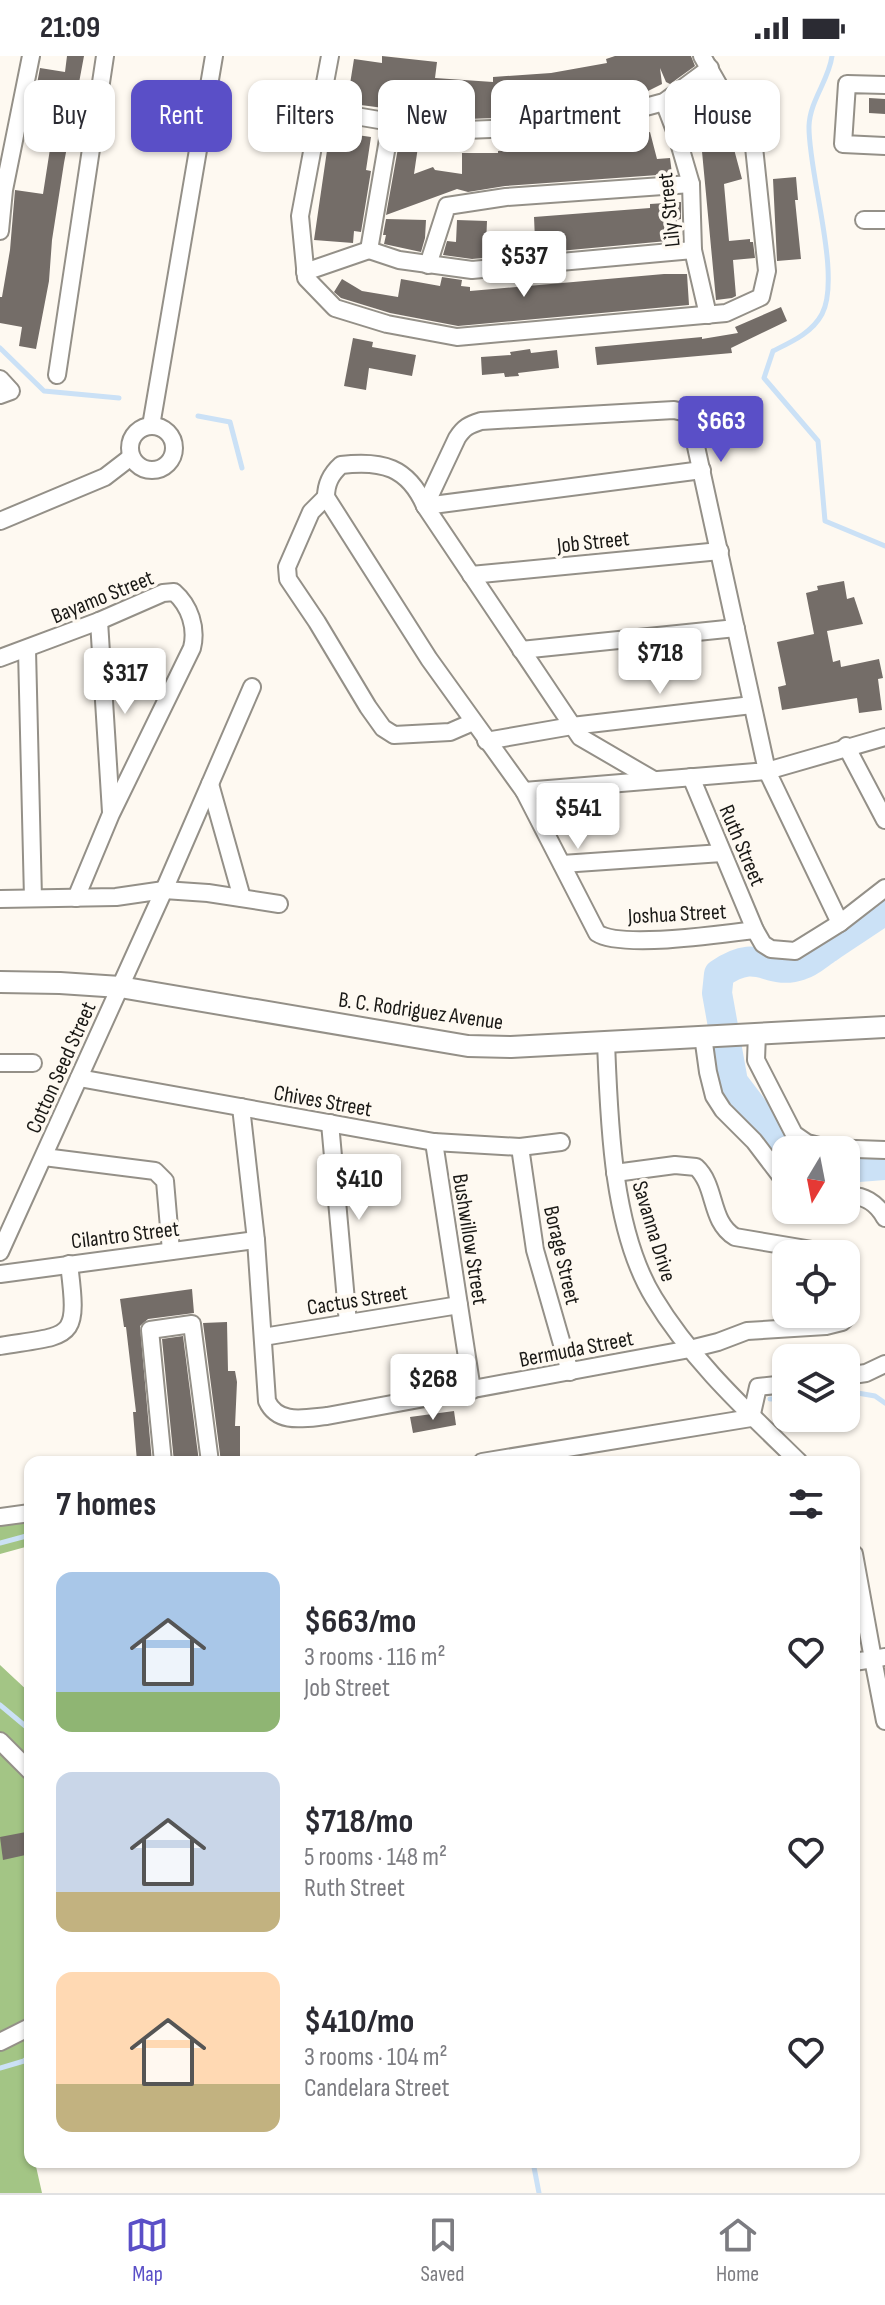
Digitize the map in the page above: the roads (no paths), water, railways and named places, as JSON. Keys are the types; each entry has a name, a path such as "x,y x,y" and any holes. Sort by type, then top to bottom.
{"street":[{"path":"0,231 2,190 31,56"},
{"path":"57,375 105,56"},
{"path":"151,426 214,56"},
{"path":"326,80 330,56"},
{"path":"312,152 300,216 305,272 306,278 335,308 387,324 457,337 726,313 761,297 767,271 754,147 706,62 664,102 575,126 475,130"},
{"path":"885,85 847,84 843,144 885,146"},
{"name":"Lily Street","path":"664,102 691,184 693,250 708,315"},
{"path":"369,250 386,152"},
{"path":"428,265 447,206 506,197 691,184"},
{"path":"864,220 885,220"},
{"path":"305,272 369,250 399,260 472,270 693,250"},
{"path":"0,379 11,391 0,395"},
{"path":"425,506 463,428 481,421 682,411 690,419 767,771 840,923"},
{"path":"158,426 174,442 169,463 156,470 142,468 131,457 130,443 138,430 158,426"},
{"path":"0,521 105,477 131,457"},
{"path":"654,780 592,746 572,726 410,479 397,470 378,465 341,465 332,473 326,487 326,497 429,659 524,791 562,864 722,853"},
{"path":"425,506 702,470"},
{"path":"326,497 311,512 287,567 288,579 368,707 383,728 394,735 450,732 473,722"},
{"name":"Job Street","path":"471,575 720,551"},
{"name":"Bayamo Street","path":"0,658 27,650 163,593 174,592 182,599 194,628 192,648 111,814 76,898"},
{"path":"99,621 111,814"},
{"path":"521,650 736,628"},
{"path":"27,650 33,898"},
{"name":"Cotton Seed Street","path":"0,1252 252,687"},
{"path":"486,741 572,726 752,705"},
{"path":"524,791 767,771 885,737"},
{"path":"846,746 885,820"},
{"name":"Ruth Street","path":"691,777 755,930"},
{"path":"210,784 242,898"},
{"name":"Joshua Street","path":"562,864 594,927 602,936 615,939 692,938 755,930"},
{"path":"755,930 763,944 771,949 795,951 840,923 885,888"},
{"path":"0,899 116,897 164,890 279,904"},
{"name":"B. C. Rodriguez Avenue","path":"0,982 120,987 468,1046 511,1047 885,1027"},
{"path":"754,1033 756,1060 794,1134 807,1143 827,1148 885,1150"},
{"path":"706,1036 708,1072 714,1096 772,1165"},
{"name":"Savanna Drive","path":"606,1042 609,1121 615,1173 639,1265 652,1296 690,1349 751,1418 793,1456"},
{"path":"0,1063 33,1063"},
{"name":"Chives Street","path":"79,1078 434,1142 520,1147 561,1142"},
{"path":"241,1107 263,1337"},
{"path":"330,1123 348,1323"},
{"name":"Bushwillow Street","path":"434,1142 472,1390"},
{"name":"Borage Street","path":"520,1147 535,1250 570,1372"},
{"path":"44,1157 155,1171 165,1181 171,1251"},
{"path":"615,1173 675,1165 696,1167 706,1180 719,1220 726,1231 735,1237 772,1243"},
{"path":"860,1197 872,1201 885,1218"},
{"name":"Cilantro Street","path":"0,1274 256,1240"},
{"path":"0,1346 52,1338 63,1334 71,1325 74,1302 69,1264"},
{"name":"Cactus Street","path":"263,1337 459,1305"},
{"path":"162,1456 150,1330 192,1324 209,1456"},
{"name":"Bermuda Street","path":"263,1337 267,1401 271,1410 292,1419 327,1416 690,1349 747,1331 794,1328"},
{"path":"860,1374 885,1364"},
{"path":"519,1456 751,1418 758,1387 772,1386"},
{"path":"0,1517 24,1514"},
{"path":"860,1592 879,1658 885,1721"},
{"path":"0,1741 24,1765"},
{"path":"0,2042 24,2030"}],"waterway":[{"path":"832,56 809,126 826,250 827,297 822,314 813,327 773,351 764,378 818,441 825,521 885,546"},
{"path":"0,348 44,391 119,398"},
{"path":"198,416 230,422 242,468"},
{"path":"774,1136 733,1082 717,993 719,974 745,962 789,968 805,964 885,910"},
{"path":"860,1167 885,1165"},
{"path":"860,1393 875,1396 885,1403"},
{"path":"0,1543 24,1537"},
{"path":"0,1705 24,1725"},
{"path":"0,2068 24,2061"},
{"path":"534,2168 539,2193"}]}
